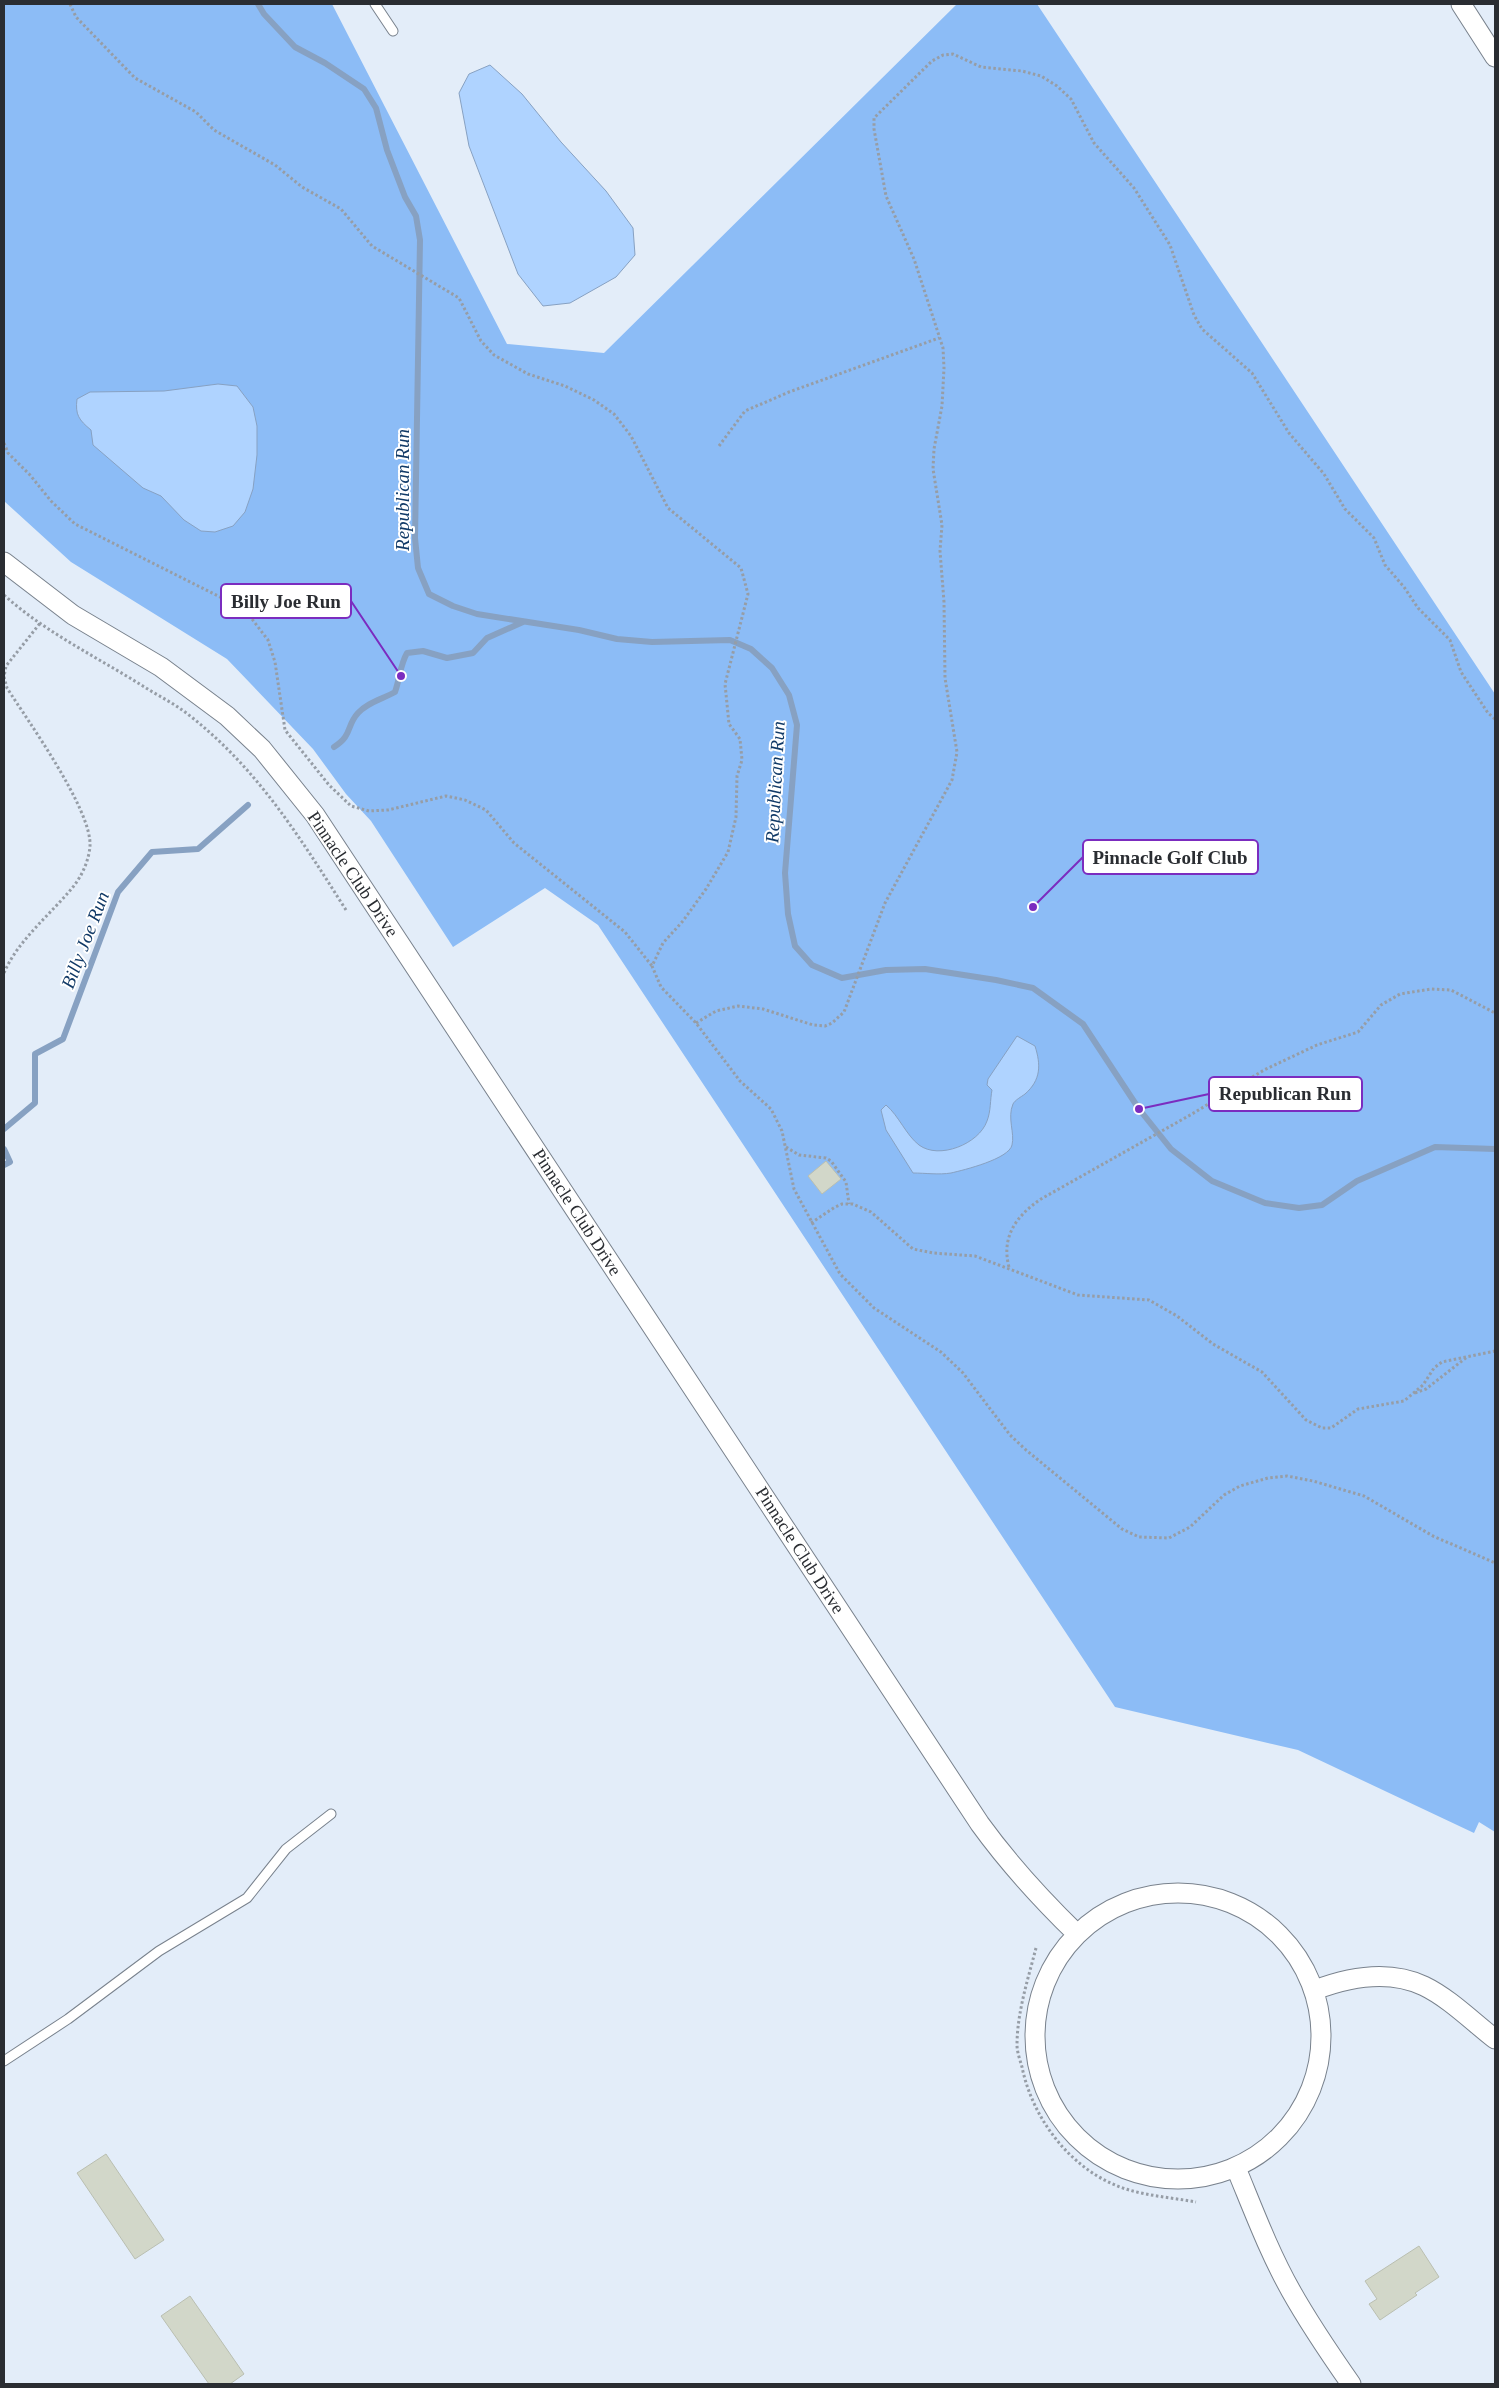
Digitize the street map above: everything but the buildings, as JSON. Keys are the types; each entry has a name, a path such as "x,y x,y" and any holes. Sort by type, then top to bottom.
{"street":[{"path":"1461,4 1495,57"},
{"name":"Pinnacle Club Drive","path":"4,563 73,614 195,691 262,749 289,780 315,815 980,1824 1025,1881 1077,1934"},
{"path":"1180,1892 1228,1901 1251,1912 1274,1928 1291,1947 1302,1964 1314,1990 1320,2011 1322,2041 1318,2070 1310,2095 1298,2116 1282,2136 1260,2154 1236,2168 1190,2179 1166,2179 1143,2175 1117,2166 1093,2151 1072,2132 1054,2107 1042,2081 1036,2056 1037,2011 1043,1988 1053,1966 1077,1934 1095,1918 1136,1899 1157,1894 1180,1892"},
{"path":"1314,1990 1340,1980 1367,1976 1394,1977 1424,1986 1495,2039"},
{"path":"1236,2168 1260,2228 1290,2290 1323,2344 1352,2384"}],"lane":[{"path":"375,4 393,31"},
{"path":"4,2062 68,2020 159,1951 247,1898 286,1849 331,1814"}],"path":[{"path":"70,4 76,17 135,78 196,112 214,130 275,165 302,187 341,209 372,246 459,298 481,341 494,354 528,374 565,386 594,400 614,414 631,436 668,508 741,568 748,594 726,675 729,724 740,739 742,760 737,776 736,817 728,852 695,905 662,943 652,966"},
{"path":"696,1023 716,1011 728,1007 751,1006 813,1025 825,1026 839,1018 848,1000 884,907 944,798 956,768 955,732 944,670 944,602 940,551 941,507 933,469 944,368 939,338 914,259 886,196 879,164 874,118 932,61 943,55 953,54 981,67 1022,71 1040,76 1057,86 1071,99 1094,143 1134,188 1170,245 1194,314 1202,329 1252,373 1289,433 1324,474 1345,509 1374,538 1385,565 1404,586 1418,608 1450,640 1461,672 1488,713 1495,718"},
{"path":"719,446 745,411 789,392 939,338"},
{"path":"4,443 8,453 51,501 75,524 228,601 252,618 268,640 275,662 285,730 329,785 351,806 369,811 388,810 446,796 465,800 486,810 514,843 625,932 652,966 661,987 696,1023 740,1081 771,1109 778,1121 786,1147 794,1189 840,1274 853,1290 874,1308 941,1352 963,1373 1010,1435 1122,1529 1139,1537 1169,1538 1190,1527 1224,1495 1240,1486 1268,1478 1287,1476 1313,1481 1364,1496 1433,1536 1495,1563"},
{"path":"4,595 41,622 184,711 230,752 260,783 302,841 346,910"},
{"path":"4,973 33,930 75,886 87,864 90,844 81,809 8,688 4,677 6,666 41,622"},
{"path":"1009,1268 1006,1248 1014,1223 1040,1198 1192,1114 1272,1066 1317,1045 1358,1032 1381,1005 1400,994 1431,989 1451,990 1495,1013"},
{"path":"786,1147 799,1155 826,1158 831,1161 846,1182 849,1204"},
{"path":"811,1223 835,1207 849,1204 862,1207 871,1212 913,1249 933,1254 975,1256 1009,1268 1051,1287 1078,1295 1139,1298 1158,1304 1214,1344 1262,1372 1306,1420 1322,1428 1331,1428 1358,1409 1404,1401 1437,1381 1468,1357"},
{"path":"1415,1393 1434,1368 1442,1362 1495,1351"},
{"path":"1036,1948 1024,1992 1017,2046 1026,2089 1046,2126 1071,2157 1100,2177 1128,2190 1196,2202"}],"shaded area":[{"path":"4,4 332,4 507,344 604,353 957,4 1037,4 1495,694 1495,1832 1479,1822 1474,1833 1298,1750 1115,1707 598,925 545,888 453,947 371,821 346,794 313,749 227,659 71,562 4,501"},
{"path":"490,65 522,94 561,142 606,191 633,228 635,255 616,277 570,303 543,306 518,274 469,146 459,93 469,74"},
{"path":"218,384 237,386 253,407 257,426 257,455 253,489 245,512 233,526 215,532 201,531 184,520 161,496 143,488 93,445 91,430 79,417 77,399 90,392 164,391"},
{"path":"1017,1036 1035,1046 1039,1066 1034,1083 1013,1104 1011,1109 1013,1140 1009,1150 1003,1155 985,1163 951,1173 913,1173 886,1130 881,1110 886,1105 895,1114 914,1141 927,1149 947,1150 967,1143 976,1137 987,1121 992,1090 987,1085 988,1079"}],"waterway":[{"name":"Republican Run","path":"258,4 264,14 295,47 325,63 364,89 376,108 387,150 405,197 416,216 420,240 415,538 418,568 429,594 453,606 477,614 579,630 617,639 652,642 730,640 751,649 772,668 789,695 797,725 785,873 788,914 795,946 812,965 842,978 886,970 925,969 1033,988 1083,1024 1139,1109 1171,1149 1212,1181 1265,1203 1299,1208 1322,1205 1357,1181 1435,1147 1495,1149"},
{"name":"Billy Joe Run","path":"334,747 347,734 354,718 362,709 395,692 407,653 423,651 447,658 473,653 487,638 523,622"},
{"name":"Billy Joe Run","path":"4,1129 35,1103 35,1054 63,1039 118,892 152,852 198,849 248,805"},
{"name":"Billy Joe Run","path":"4,1149 10,1162 4,1165"}],"place":[{"name":"Billy Joe Run","path":"401,676"},
{"name":"Pinnacle Golf Club","path":"1033,907"},
{"name":"Republican Run","path":"1139,1109"}]}
